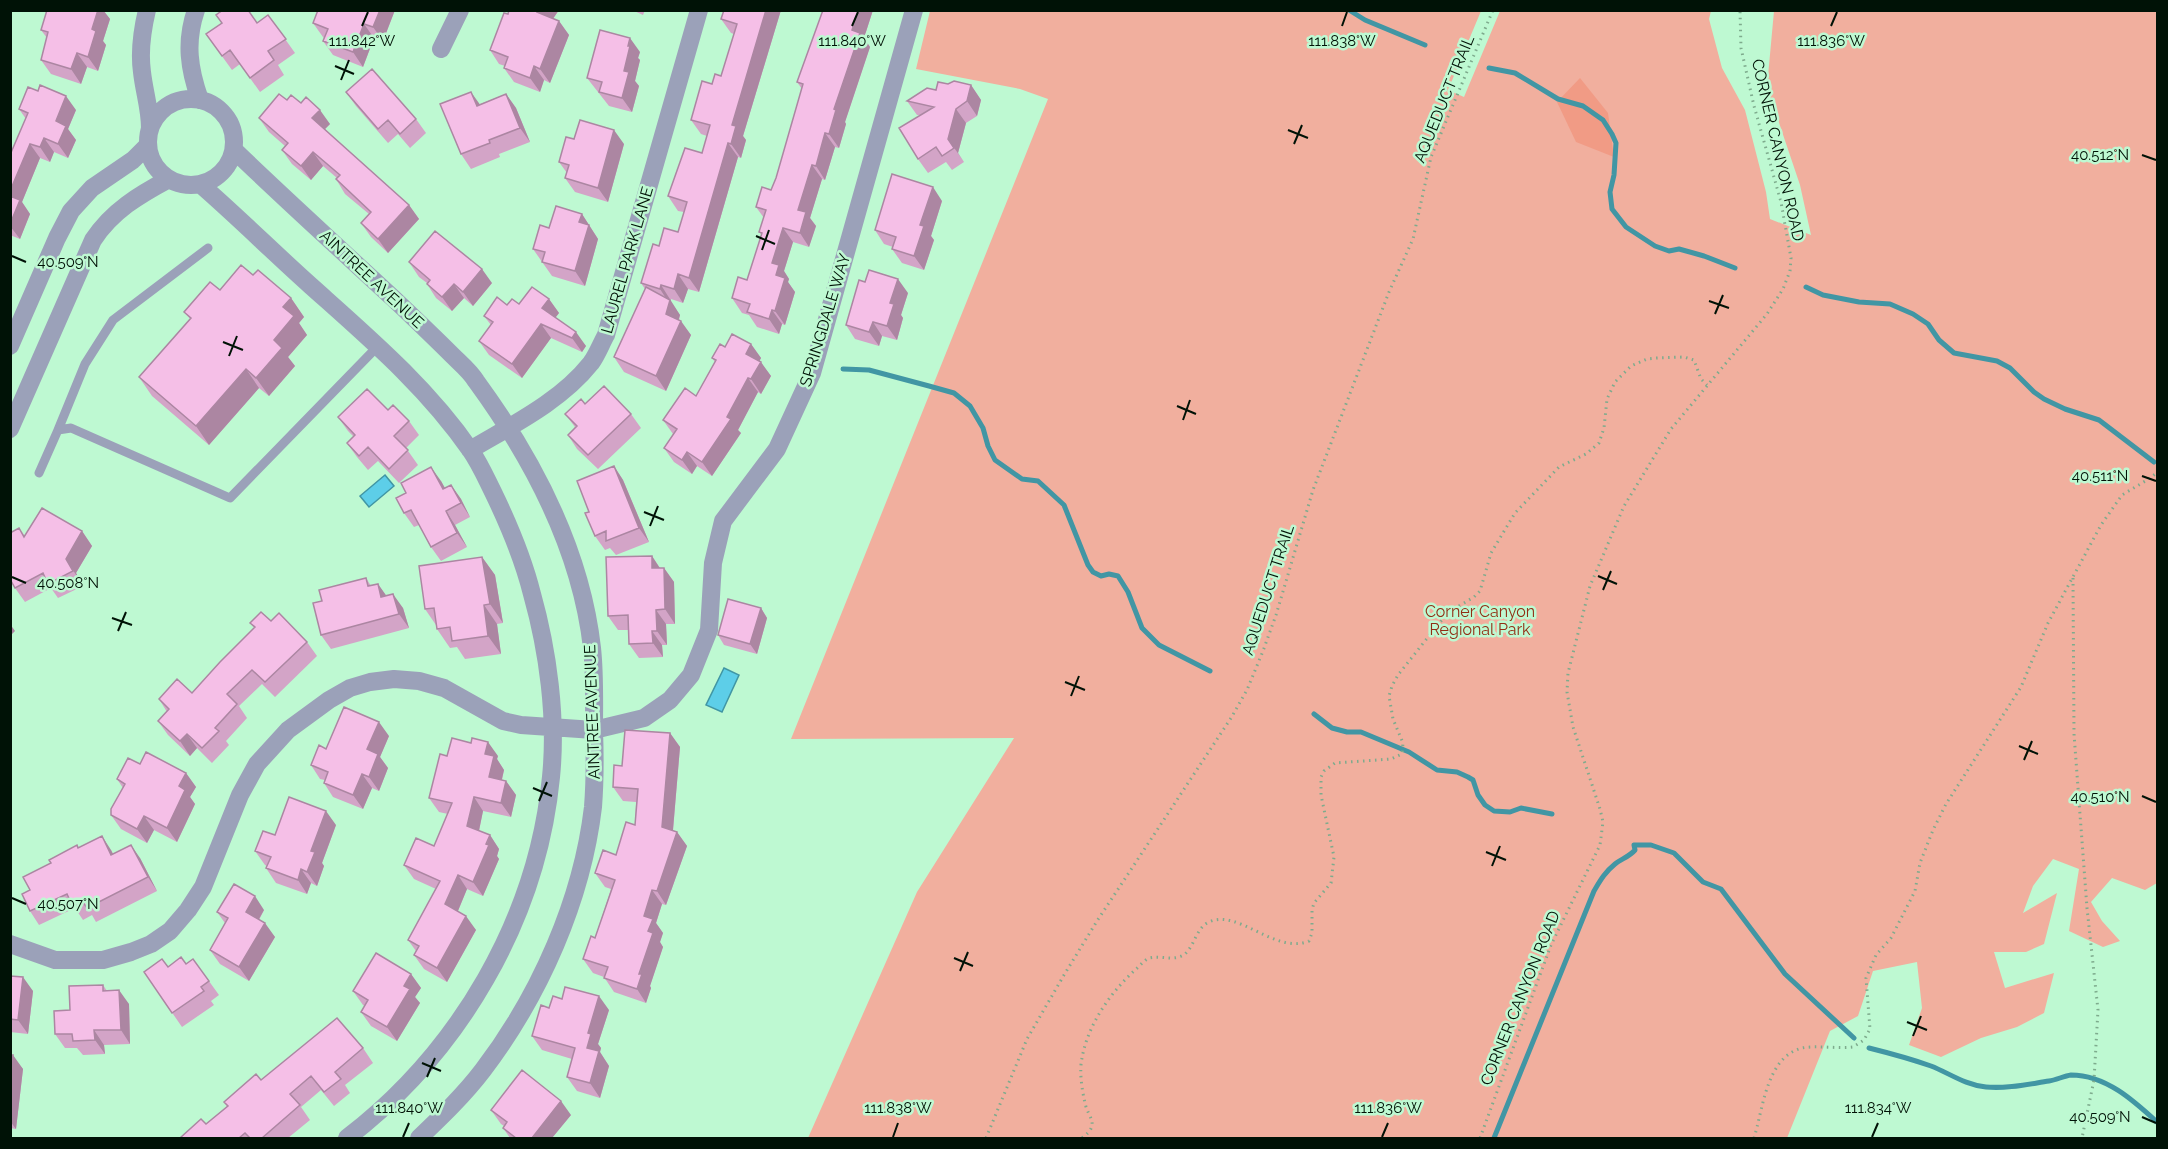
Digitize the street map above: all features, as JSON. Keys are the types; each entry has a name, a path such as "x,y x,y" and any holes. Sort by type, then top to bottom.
{"street":[{"path":"10,346 71,211 92,189 133,160 149,137 156,117 165,108 187,99 212,104 226,118 234,136 234,150 230,162 212,179 201,184 190,185 169,179 154,164 149,137 150,107 144,88 141,51 142,29 147,10"},
{"path":"196,10 189,40 188,59 200,100"},
{"path":"441,49 460,10"},
{"name":"LAUREL PARK LANE","path":"470,450 550,402 572,384 592,362 606,335 699,10"},
{"name":"SPRINGDALE WAY","path":"10,944 55,960 103,960 151,944 170,931 188,910 203,887 240,795 257,764 288,730 329,700 350,688 370,682 394,679 419,681 444,688 466,698 503,721 521,725 594,730 619,726 644,718 670,700 691,675 709,630 713,563 723,521 777,449 812,373 914,10"},
{"name":"AINTREE AVENUE","path":"234,150 475,378 508,427 542,486 560,525 584,604 594,680 595,773 585,851 573,899 554,946 527,1000 483,1069 449,1109 419,1138"},
{"path":"10,429 93,240 102,227 126,204 169,179"},
{"path":"201,184 378,346 431,400 470,450 510,527 525,564 546,650 551,698 551,776 542,831 519,911 477,995 449,1036 395,1098 346,1138"}],"lane":[{"path":"39,473 85,364 113,321 208,248"},
{"path":"58,430 71,428 230,498 378,346"}],"path":[{"name":"AQUEDUCT TRAIL","path":"986,1138 1027,1039 1053,993 1247,690 1276,615 1313,490 1389,292 1413,239 1431,157 1494,10"},
{"name":"CORNER CANYON ROAD","path":"1480,1138 1551,945 1600,845 1603,822 1573,727 1567,692 1568,674 1590,586 1624,506 1671,429 1767,314 1783,289 1790,271 1791,258 1781,202 1754,106 1741,48 1740,10"},
{"path":"1082,1138 1088,1133 1092,1123 1085,1104 1081,1065 1086,1044 1104,1005 1145,961 1158,957 1173,958 1183,955 1192,945 1200,929 1218,919 1239,923 1267,937 1291,943 1309,941 1312,933 1314,903 1330,883 1334,857 1321,795 1321,777 1324,771 1335,763 1391,759 1402,754 1404,747 1389,696 1392,686 1440,622 1452,610 1480,591 1491,553 1515,513 1559,467 1586,454 1599,443 1604,428 1607,399 1615,382 1631,366 1647,359 1684,357 1694,360 1701,379 1707,385"},
{"path":"1754,1138 1773,1074 1787,1055 1803,1048 1853,1047 1860,1045 1867,1035 1870,1022 1866,978 1876,955 1891,938 1908,906 1920,863 1946,804 2021,687 2048,623 2101,525 2122,495 2157,472"},
{"path":"2073,576 2074,734 2087,908 2098,1010 2094,1080 2082,1138"}],"green space":[{"name":"Corner Canyon Regional Park","path":"930,11 1481,11 1448,90 1464,97 1500,11 1711,11 1709,19 1722,68 1745,110 1766,192 1770,219 1811,235 1800,185 1767,87 1774,11 2157,11 2157,883 2145,890 2112,878 2091,902 2102,921 2120,941 2103,947 2069,931 2079,869 2053,859 2033,886 2023,913 2057,893 2044,944 2026,952 1994,952 2005,988 2054,973 2044,1013 2017,1027 1981,1038 1941,1057 1909,1045 1922,1008 1917,962 1873,971 1858,1016 1830,1031 1787,1138 808,1138 917,892 1014,738 791,739 1048,99 1020,89 916,69"}],"shaded area":[{"path":"1580,78 1608,113 1614,157 1576,142 1557,102"}],"water":[{"path":"385,475 394,486 369,507 360,496"},
{"path":"724,668 739,675 722,712 706,705"}],"building":[{"path":"47,10 98,10 92,29 96,31 88,57 77,53 71,69 41,60 48,32 41,30"},
{"path":"223,10 248,10 257,23 268,15 286,39 268,51 274,60 250,78 230,50 222,56 206,34 222,23 216,15"},
{"path":"318,10 380,10 373,27 364,24 353,52 323,41 328,29 313,23"},
{"path":"509,10 538,10 537,12 559,21 540,69 534,66 530,78 504,68 508,57 490,50 504,13 508,14"},
{"path":"724,10 766,10 732,125 736,126 731,144 728,143 689,278 678,274 674,289 661,285 660,289 641,283 653,244 659,246 664,228 678,232 687,202 668,196 685,148 702,153 710,125 691,120 702,81 712,84 715,74 721,76 737,24 721,19"},
{"path":"823,10 859,10 852,30 860,33 834,109 836,110 829,134 825,133 816,166 812,165 798,210 806,212 800,233 783,228 772,263 779,265 776,275 785,278 775,311 772,310 769,319 747,312 750,304 732,298 738,277 747,280 762,233 759,232 766,210 756,207 762,187 771,190 776,178 803,84 797,82"},
{"path":"600,30 630,38 624,71 629,72 622,98 599,92 602,82 587,78"},
{"path":"372,69 416,119 400,134 388,120 378,129 346,92"},
{"path":"954,81 971,85 967,101 956,109 948,139 954,148 942,156 936,147 918,159 899,128 934,107 907,101 927,88 936,90 938,82 948,84"},
{"path":"40,85 66,96 56,121 66,126 58,144 44,138 40,147 30,144 10,191 10,155 28,113 19,109 28,87 38,91"},
{"path":"471,92 477,106 506,94 520,128 461,154 440,104"},
{"path":"279,94 287,100 291,95 301,103 306,97 320,110 312,118 409,205 378,239 361,223 371,212 336,179 340,175 313,152 301,166 282,150 288,143 259,118"},
{"path":"580,120 614,130 598,188 565,178 569,165 559,162 566,137 574,139"},
{"path":"892,174 933,187 920,225 924,226 914,256 892,249 896,237 875,230"},
{"path":"10,196 20,200 10,224"},
{"path":"556,206 582,214 579,222 589,225 575,271 542,262 545,252 533,249 540,225 549,228"},
{"path":"435,231 482,269 463,292 454,284 442,297 427,284 430,280 409,262"},
{"path":"241,265 253,275 258,270 291,298 283,307 294,316 274,340 282,348 256,378 246,369 196,426 139,377 191,318 184,312 210,282 220,290"},
{"path":"869,270 898,279 890,303 894,304 887,326 873,322 869,332 846,325 859,280 865,282"},
{"path":"532,287 549,299 542,308 576,332 572,338 541,324 512,364 479,341 493,322 484,316 497,297 507,305 512,299 519,304"},
{"path":"646,287 670,300 666,314 681,321 656,376 614,357"},
{"path":"732,334 751,344 746,354 761,362 751,379 748,378 727,417 731,419 702,462 687,452 682,460 664,448 677,429 663,420 685,388 696,396 716,360 712,358 720,344 725,347"},
{"path":"604,386 631,414 588,455 568,435 577,426 565,414 581,399 585,404"},
{"path":"367,389 388,410 393,405 409,421 394,436 408,450 389,469 368,447 359,456 347,443 355,435 338,417"},
{"path":"614,466 639,528 606,541 606,531 595,536 585,513 589,512 577,481"},
{"path":"431,467 443,489 451,485 461,503 446,511 457,533 431,547 411,510 404,513 396,498 406,493 401,483"},
{"path":"42,508 82,531 66,559 73,571 48,584 43,573 15,588 10,579 10,533 19,528 24,537"},
{"path":"652,556 652,568 664,568 665,609 656,610 657,631 652,631 653,643 629,644 628,615 608,616 606,557"},
{"path":"482,557 490,604 484,605 488,636 452,641 450,627 437,629 434,608 425,609 419,566"},
{"path":"366,578 368,586 378,584 381,597 393,594 399,614 321,635 313,603 322,601 319,590"},
{"path":"728,599 761,608 750,644 718,635"},
{"path":"261,612 271,621 279,613 307,642 265,682 252,670 227,694 237,704 215,728 219,731 202,748 187,734 180,741 158,721 169,709 159,699 177,679 192,693 255,627 250,623"},
{"path":"344,707 379,722 367,749 378,754 369,777 362,774 353,795 324,783 328,772 311,765 319,745 326,749"},
{"path":"625,730 670,733 662,827 677,832 657,891 652,890 644,916 653,919 648,931 653,933 639,974 642,974 637,989 604,978 608,967 583,959 591,936 595,938 615,880 595,873 603,850 616,855 626,822 635,825 638,789 613,787 614,765 622,766"},
{"path":"452,738 471,743 472,738 488,742 485,754 494,756 489,777 506,781 501,803 474,797 467,826 490,835 486,844 489,845 473,882 458,875 445,904 466,916 437,968 414,955 419,946 408,940 440,881 404,865 416,838 434,846 452,803 429,798 440,754 447,756"},
{"path":"146,752 186,773 179,786 185,790 167,828 144,816 137,829 111,815 111,809 125,784 117,779 128,758 140,764"},
{"path":"289,797 326,811 311,851 315,852 307,872 301,869 298,880 266,868 271,857 255,851 263,831 275,835"},
{"path":"102,836 111,855 131,845 148,877 87,908 83,902 73,907 67,894 30,911 22,894 30,890 23,877 51,863 49,860 77,845 78,848"},
{"path":"234,884 255,896 246,912 265,923 239,967 210,950 228,918 217,912"},
{"path":"376,953 411,974 404,986 410,989 387,1027 361,1012 368,1000 353,991"},
{"path":"181,957 186,964 193,959 209,981 201,987 204,991 172,1013 144,972 162,959 168,967"},
{"path":"10,976 23,977 18,1020 10,1019"},
{"path":"103,985 103,991 119,990 121,1030 94,1030 95,1040 73,1041 72,1034 55,1034 54,1011 70,1010 69,986"},
{"path":"565,987 599,996 588,1033 591,1034 587,1048 599,1051 590,1083 567,1077 575,1048 532,1036 541,1005 549,1008 553,996 562,999"},
{"path":"337,1018 363,1048 335,1072 341,1079 324,1092 311,1076 290,1094 300,1105 262,1138 250,1138 245,1133 239,1138 180,1138 201,1119 206,1124 228,1106 224,1102 256,1074 261,1080"},
{"path":"10,1055 13,1055 10,1075"},
{"path":"522,1070 561,1101 532,1138 516,1138 503,1128 507,1122 491,1110"}],"waterway":[{"path":"1349,10 1365,20 1425,45"},
{"path":"1489,68 1515,73 1558,99 1583,106 1603,120 1616,143 1614,175 1610,192 1612,209 1626,227 1655,246 1669,251 1679,249 1735,268"},
{"path":"1806,287 1823,295 1859,302 1890,304 1913,314 1928,324 1939,340 1954,353 1997,361 2010,368 2044,399 2065,409 2099,420 2154,462"},
{"path":"843,369 869,370 954,393 970,406 983,428 995,460 1022,479 1038,481 1064,505 1088,565 1093,572 1101,576 1109,574 1118,576 1128,592 1142,628 1159,645 1210,671"},
{"path":"1314,714 1332,728 1347,732 1361,732 1409,752 1437,770 1457,772 1468,777 1473,780 1478,795 1485,805 1494,811 1510,812 1521,808 1552,814"},
{"path":"1494,1138 1594,891 1611,867 1635,850 1634,845 1651,845 1674,853 1703,882 1721,889 1785,974 1854,1038"},
{"path":"1869,1048 1923,1063 1978,1086 2018,1086 2071,1075 2096,1079 2119,1091 2158,1123"}]}
